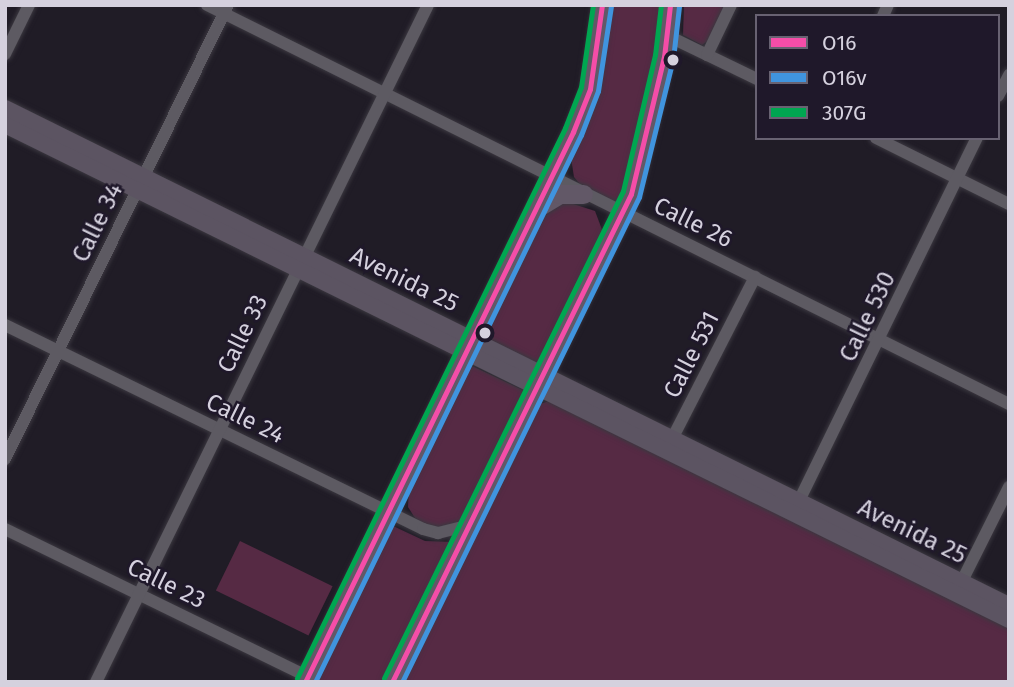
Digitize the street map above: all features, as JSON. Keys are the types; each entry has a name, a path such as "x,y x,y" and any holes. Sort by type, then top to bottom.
{"highway":[{"path":"307,679 538,207 590,89 602,5"},
{"path":"392,682 623,211 644,149 668,36 670,5"},
{"path":"538,207 560,194 583,194"}],"main road":[{"name":"Avenida 25","path":"5,108 140,184"},
{"name":"Avenida 25","path":"5,125 140,184 959,587 1009,605"},
{"name":"Avenida 25","path":"959,587 1009,620"}],"street":[{"path":"5,54 29,5"},
{"name":"Calle 26","path":"207,5 226,9 551,178 623,211 880,342 1009,404"},
{"name":"Calle 33","path":"96,682 428,5"},
{"path":"707,55 731,5"},
{"name":"Calle 34","path":"5,459 226,9"},
{"path":"668,36 755,78"},
{"path":"1000,92 1009,75"},
{"path":"880,140 1009,204"},
{"name":"Calle 530","path":"796,508 880,342 976,140"},
{"name":"Calle 531","path":"669,446 755,277"},
{"name":"Calle 24","path":"5,325 387,513 438,533 470,525"},
{"path":"959,587 1009,487"},
{"name":"Calle 23","path":"5,529 307,679"}],"shaded area":[{"path":"610,5 665,5 622,206 583,188 574,177 571,158"},
{"path":"684,5 727,5 712,38 702,45 683,35"},
{"path":"564,201 595,211 604,235 541,369 481,338 540,216"},
{"path":"468,364 529,393 460,524 432,528 415,518 408,507 409,485"},
{"path":"549,401 1009,627 1009,682 404,682 540,404"},
{"path":"391,525 425,541 454,542 388,682 313,682"},
{"path":"240,541 333,586 308,636 216,590"}],"transit line":[{"name":"307G","path":"297,678 565,128 581,87 593,5"},
{"name":"O16","path":"305,682 573,132 590,89 602,5"},
{"name":"307G","path":"384,678 623,191 655,55 661,5"},
{"name":"O16","path":"392,682 631,194 664,57 670,5"},
{"name":"O16v","path":"315,682 581,135 598,91 611,6"},
{"name":"O16v","path":"402,682 639,197 673,59 679,6"}]}
